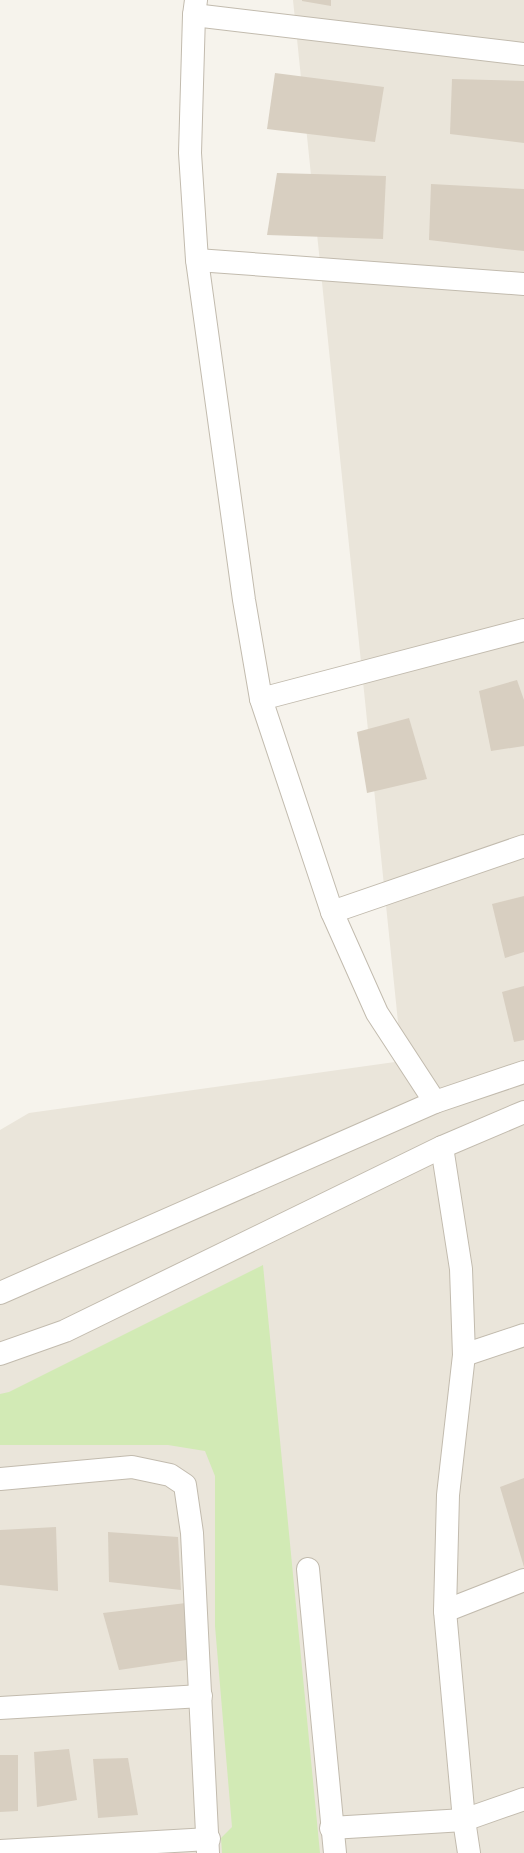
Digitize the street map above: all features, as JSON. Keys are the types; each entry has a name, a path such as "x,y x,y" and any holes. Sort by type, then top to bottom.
{"street":[{"path":"435,1102 377,1013 332,912 262,699 244,600 197,260 190,153 195,8 524,54"},
{"path":"197,260 524,284"},
{"path":"262,699 524,630"},
{"path":"332,912 524,846"},
{"path":"0,1293 435,1102 524,1072"},
{"path":"0,1354 65,1331 442,1146 524,1112"},
{"path":"442,1146 462,1269 464,1355 448,1495 445,1611 464,1820 469,1853"},
{"path":"464,1355 524,1336"},
{"path":"0,1479 132,1467 170,1475 185,1485 192,1534 209,1846 0,1851"},
{"path":"308,1570 334,1853"},
{"path":"445,1611 524,1580"},
{"path":"0,1708 201,1696"},
{"path":"331,1828 464,1820 524,1799"}],"shaded area":[{"path":"293,0 524,0 524,1853 0,1853 0,1130 29,1113 402,1061"}],"green space":[{"path":"263,1265 320,1853 222,1853 221,1838 232,1827 215,1626 215,1476 205,1451 168,1445 0,1445 0,1394 9,1392"}],"building":[{"path":"331,0 331,6 302,1"},
{"path":"275,73 384,87 375,142 267,129"},
{"path":"452,79 524,81 524,143 450,134"},
{"path":"277,173 386,176 383,239 267,235"},
{"path":"431,184 524,189 524,251 429,240"},
{"path":"517,680 524,700 524,746 491,751 479,691"},
{"path":"409,718 427,779 367,793 357,732"},
{"path":"524,896 524,952 505,958 492,904"},
{"path":"524,986 524,1040 514,1042 502,992"},
{"path":"524,1478 524,1567 500,1487"},
{"path":"56,1527 58,1591 0,1585 0,1530"},
{"path":"108,1532 178,1537 181,1590 109,1582"},
{"path":"186,1603 193,1659 119,1670 103,1613"},
{"path":"69,1749 77,1800 37,1807 34,1752"},
{"path":"0,1755 18,1755 18,1811 0,1812"},
{"path":"128,1758 138,1815 98,1818 93,1759"}]}
